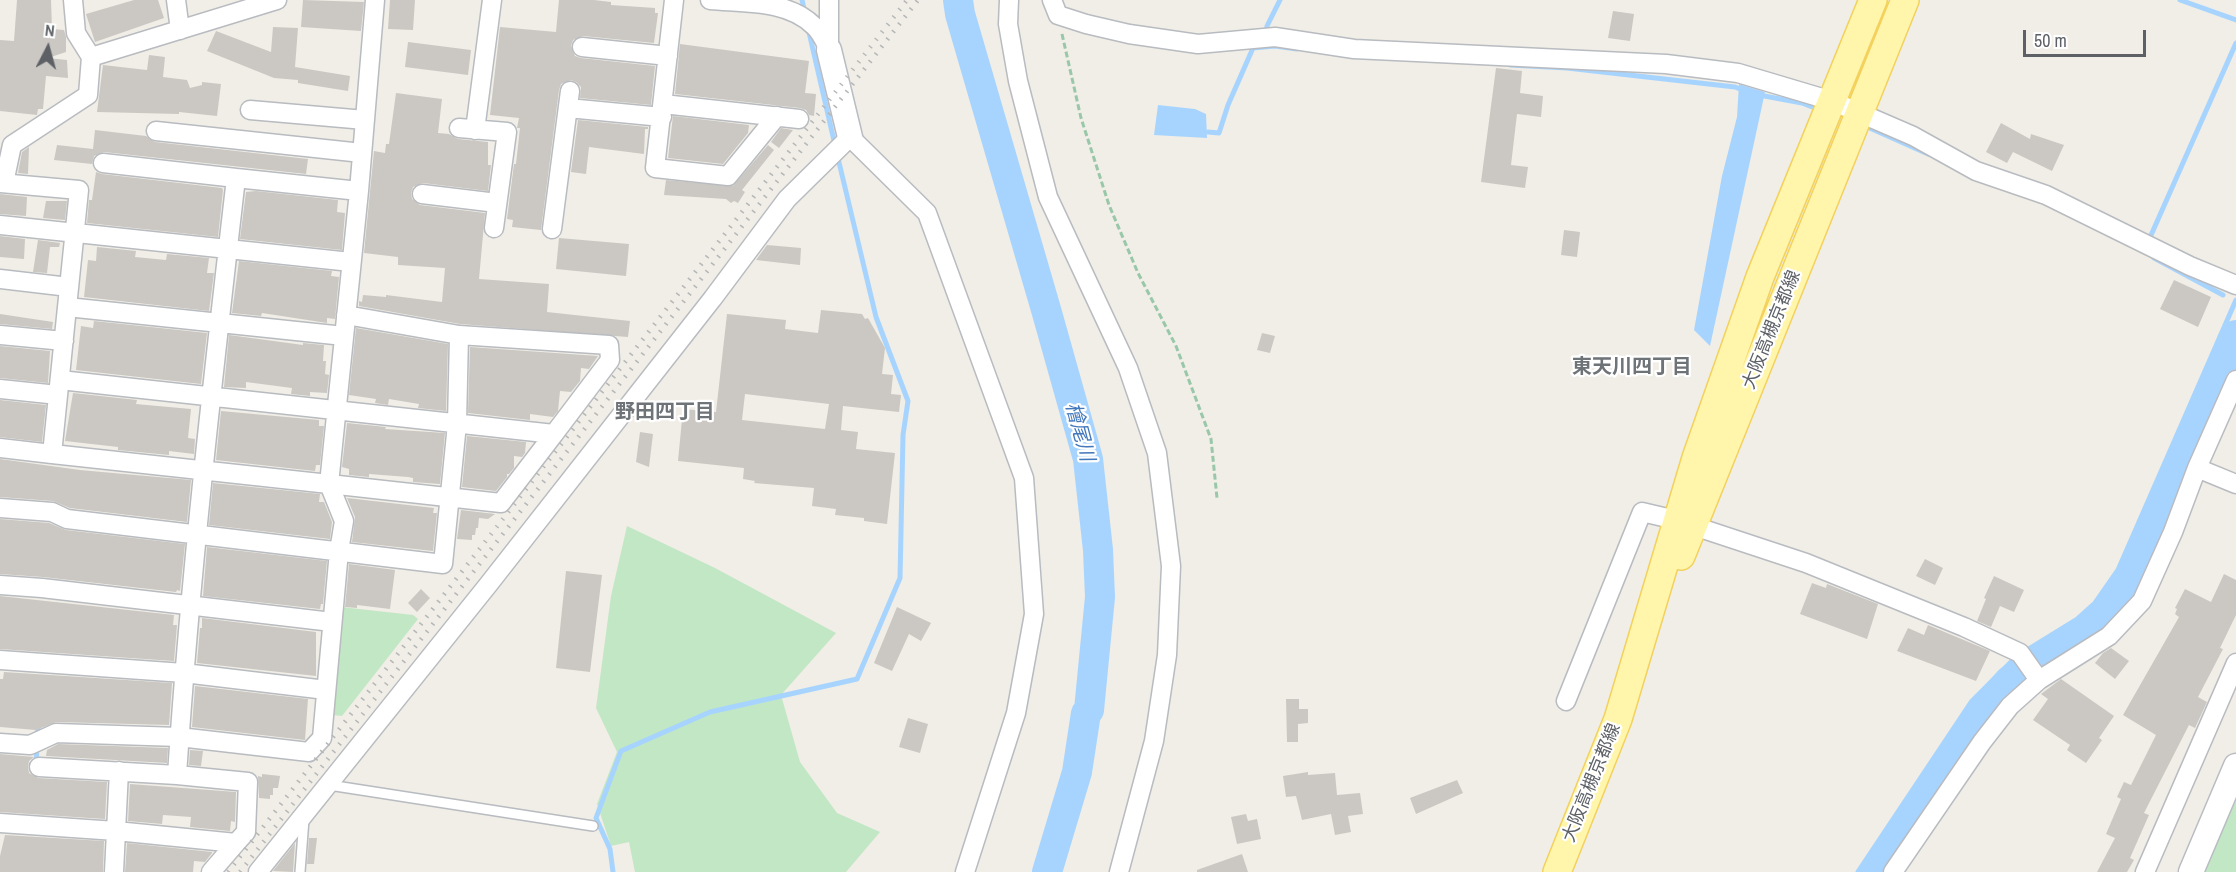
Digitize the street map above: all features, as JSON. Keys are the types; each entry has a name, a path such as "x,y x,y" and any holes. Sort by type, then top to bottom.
{"main road":[{"name":"大阪高槻京都線","path":"1557,872 1618,719 1685,523 1760,277 1873,0"},
{"name":"大阪高槻京都線","path":"1685,523 1905,0"},
{"path":"829,50 850,137"},
{"path":"2192,872 2236,766"}],"street":[{"path":"52,454 79,190 2,183 12,145 88,95 91,57 76,33 73,0"},
{"path":"176,0 180,30"},
{"path":"91,57 277,0"},
{"path":"0,743 30,745 56,732 179,737 309,752 321,738 339,551 344,521 329,484 359,191 375,0"},
{"path":"492,0 467,129 507,132 494,228"},
{"path":"675,0 656,168 728,176 777,117"},
{"path":"710,0 779,6 800,14 816,27 829,50"},
{"path":"829,0 829,50"},
{"path":"1009,0 1008,24 1018,81 1048,197 1128,368 1159,464 1171,566 1167,655 1154,741 1119,872"},
{"path":"1055,7 1086,24 1129,34 1198,44 1275,37 1354,48 1666,64 1738,74 1832,101 1913,136 1976,171 2046,195 2190,266 2236,285"},
{"path":"582,47 668,56"},
{"path":"552,229 549,195 569,100 662,110 799,119"},
{"path":"250,110 365,120"},
{"path":"156,131 362,153"},
{"path":"258,872 305,810 488,585 713,298 787,199 850,137 927,213 1024,478 1034,614 1016,713 965,872"},
{"path":"103,163 359,191"},
{"path":"177,775 184,673 236,178"},
{"path":"422,194 497,203"},
{"path":"0,225 351,262"},
{"path":"0,279 69,287"},
{"path":"67,307 344,336"},
{"path":"0,448 501,502 610,360 609,345 459,335 346,315"},
{"path":"0,335 64,341"},
{"path":"0,508 52,512 67,519 443,564 457,424 459,335"},
{"path":"1893,872 1982,742 2010,706 2039,680 2109,636 2142,601 2236,380"},
{"path":"0,389 59,387 212,396 554,434"},
{"path":"2197,468 2236,484"},
{"path":"1566,701 1642,512 1685,523 1806,562 1964,627 2020,654 2039,680"},
{"path":"0,585 332,622"},
{"path":"0,660 184,673 326,690"},
{"path":"2145,872 2236,663"},
{"path":"39,767 177,775 248,782 246,832 211,872"},
{"path":"114,872 118,771"},
{"path":"0,823 116,831 236,843"}],"lane":[{"path":"326,784 593,826"},
{"path":"300,872 305,810"}],"path":[{"path":"1055,7 1081,118 1109,205 1138,273 1176,346 1211,439 1217,498"}],"green space":[{"path":"627,526 715,568 836,633 781,695 800,762 837,813 880,832 846,872 635,872 629,842 611,846 597,804 617,752 596,708 611,596"},
{"path":"341,607 413,615 418,619 342,716 333,715"},
{"path":"2236,789 2236,872 2200,872"}],"water":[{"path":"1739,84 1765,92 1710,346 1694,330 1722,176 1737,117"},
{"path":"1158,105 1195,109 1206,114 1207,138 1154,135"}],"building":[{"path":"17,0 51,0 52,29 64,30 66,37 66,52 48,58 67,60 68,78 46,76 43,109 38,109 37,115 0,111 0,40 14,41"},
{"path":"134,0 158,0 164,18 95,42 86,14"},
{"path":"303,0 364,2 361,31 301,27"},
{"path":"390,0 415,0 413,30 388,29"},
{"path":"559,0 594,0 611,2 611,5 655,8 655,13 658,13 654,43 583,36 573,40 571,46 575,56 581,58 655,66 651,105 580,98 581,87 576,82 571,80 561,84 541,230 512,227 513,220 507,219 514,164 516,164 519,118 490,115 500,27 556,32"},
{"path":"1613,11 1634,14 1630,41 1608,38"},
{"path":"273,27 298,28 295,67 350,76 348,91 298,83 298,80 274,78 207,51 216,31 271,52"},
{"path":"408,42 471,50 468,75 405,67"},
{"path":"680,44 809,61 805,93 816,94 814,116 800,108 675,94"},
{"path":"149,55 165,57 163,77 187,80 190,88 202,85 202,82 221,84 217,116 179,112 179,114 97,112 103,65 147,70"},
{"path":"1496,68 1522,71 1520,93 1543,96 1541,117 1517,114 1511,165 1528,167 1525,188 1481,182"},
{"path":"396,93 442,99 438,133 449,134 458,139 488,142 488,165 491,165 488,191 423,183 413,187 411,193 412,199 420,205 485,213 479,279 549,284 547,312 630,321 628,337 460,324 359,306 363,295 386,297 386,295 442,302 445,268 398,265 398,257 364,253 374,151 385,153 386,144 389,144"},
{"path":"673,116 749,125 748,133 723,164 668,158"},
{"path":"578,120 648,127 645,129 644,154 589,147 586,174 571,172"},
{"path":"2001,123 2030,139 2031,134 2064,145 2052,171 2013,152 2007,163 1986,152"},
{"path":"781,128 793,130 779,148 771,142"},
{"path":"95,130 146,136 155,142 308,159 306,174 104,152 94,156 92,164 54,160 57,145 93,149"},
{"path":"768,145 774,150 742,190 745,192 738,203 734,201 731,203 726,199 664,195 666,180 733,186"},
{"path":"29,147 28,174 18,173 22,152"},
{"path":"96,172 222,188 218,237 87,223 89,200 92,200"},
{"path":"256,191 338,200 337,212 345,213 342,250 240,239 246,192"},
{"path":"0,194 27,197 26,216 0,214"},
{"path":"46,201 67,201 65,220 43,218"},
{"path":"1564,230 1580,232 1577,257 1561,255"},
{"path":"0,236 25,239 24,259 0,257"},
{"path":"559,238 629,244 626,276 556,269"},
{"path":"38,240 60,243 59,247 50,247 47,273 33,272"},
{"path":"767,245 801,248 800,265 756,260"},
{"path":"97,247 136,251 135,257 166,260 167,254 209,258 207,273 214,273 209,311 84,297 88,260 96,261"},
{"path":"239,261 332,271 331,276 339,277 335,319 327,318 327,323 262,313 261,316 232,313"},
{"path":"2174,280 2211,297 2198,327 2160,309"},
{"path":"821,310 862,314 865,319 868,318 885,348 882,374 893,375 891,394 901,395 899,412 843,406 841,430 858,432 856,449 895,453 887,524 864,521 864,518 835,515 836,509 812,506 814,488 754,483 755,481 743,479 744,468 678,461 683,409 716,412 727,314 786,320 785,329 818,333","holes":["745,394 829,404 825,429 742,420"]},
{"path":"0,314 53,322 52,329 0,324"},
{"path":"94,321 207,333 201,384 76,370 81,326 93,328"},
{"path":"356,328 448,344 446,411 418,408 419,404 389,399 388,405 375,403 376,399 349,395"},
{"path":"1262,333 1275,336 1270,353 1257,350"},
{"path":"229,335 303,345 303,343 324,345 325,374 329,375 327,393 310,392 310,396 291,394 292,388 246,382 246,388 224,387"},
{"path":"0,346 50,351 48,383 0,378"},
{"path":"470,347 598,356 589,369 581,368 580,381 571,392 560,391 558,411 553,417 530,414 530,420 468,413"},
{"path":"73,393 137,400 136,404 191,409 188,438 195,439 194,454 169,451 169,455 118,450 118,447 65,441"},
{"path":"0,400 46,405 42,442 0,437"},
{"path":"221,411 319,420 319,426 324,426 320,465 316,465 315,471 216,460"},
{"path":"347,423 386,427 385,429 445,433 440,484 413,482 413,478 408,477 349,475 349,469 342,467"},
{"path":"640,432 653,434 649,467 636,462"},
{"path":"467,436 526,442 525,453 522,457 514,456 514,468 507,474 496,491 462,487"},
{"path":"0,459 80,470 191,480 187,522 70,508 53,501 0,497"},
{"path":"213,483 320,494 319,502 324,502 332,522 330,539 209,525"},
{"path":"347,498 434,508 433,513 437,513 433,551 352,542 355,517"},
{"path":"461,510 495,514 488,519 479,518 478,528 476,528 475,535 472,535 472,540 457,539"},
{"path":"0,519 49,523 66,530 185,544 180,591 0,574"},
{"path":"207,547 327,561 323,604 320,609 203,596"},
{"path":"1925,559 1943,568 1935,585 1916,576"},
{"path":"349,564 395,570 390,609 357,605 357,608 345,607"},
{"path":"566,571 602,575 590,672 556,668"},
{"path":"2224,574 2236,580 2236,615 2220,648 2223,649 2198,697 2207,702 2195,728 2189,725 2144,813 2149,815 2130,858 2134,860 2127,872 2097,872 2115,838 2106,834 2121,799 2117,797 2124,782 2131,785 2156,735 2123,715 2179,617 2175,614 2177,609 2175,608 2185,589 2211,602"},
{"path":"1994,576 2024,590 2014,612 2000,606 1991,627 1977,621"},
{"path":"1812,583 1826,588 1827,584 1878,604 1867,639 1800,614"},
{"path":"421,589 430,598 417,612 408,603"},
{"path":"0,596 174,615 173,625 177,625 174,661 0,649"},
{"path":"897,607 931,623 921,641 909,634 892,671 874,663"},
{"path":"202,618 316,632 316,676 197,663"},
{"path":"1928,625 1990,651 1976,681 1897,651 1908,628 1924,635"},
{"path":"2111,648 2129,661 2115,679 2095,663 2103,653"},
{"path":"4,672 172,683 169,725 56,722 36,730 0,727 0,679 3,679"},
{"path":"2061,679 2114,716 2099,738 2102,740 2086,763 2067,750 2070,745 2033,720 2048,699 2041,694"},
{"path":"195,686 308,699 305,740 192,727"},
{"path":"1286,699 1299,699 1299,709 1308,709 1308,723 1298,724 1298,742 1287,742"},
{"path":"908,718 928,724 920,753 899,747"},
{"path":"58,744 168,748 167,763 46,756 47,750"},
{"path":"190,750 203,751 201,766 189,765"},
{"path":"0,754 34,757 29,761 29,773 38,778 107,782 105,819 0,812"},
{"path":"1308,772 1308,775 1335,773 1337,795 1360,793 1363,814 1348,816 1351,832 1335,835 1331,814 1302,820 1296,796 1286,797 1283,776"},
{"path":"262,774 280,776 278,788 273,788 273,795 270,795 270,799 259,798 258,776 262,777"},
{"path":"1457,780 1463,793 1416,814 1410,798"},
{"path":"130,784 236,792 235,822 231,821 230,831 190,827 191,817 163,815 162,824 128,821"},
{"path":"1246,814 1248,821 1257,819 1261,839 1237,844 1231,817"},
{"path":"5,835 104,841 103,872 0,872 0,856"},
{"path":"309,838 317,838 314,864 307,864"},
{"path":"127,843 212,853 205,862 194,861 193,872 125,872"},
{"path":"295,843 293,872 273,871"},
{"path":"1242,854 1248,872 1197,872 1197,870"}],"waterway":[{"path":"802,0 805,13"},
{"name":"檜尾川","path":"958,0 960,14 1088,459 1098,550 1100,597 1089,710 1086,713 1077,772 1047,872"},
{"path":"1266,34 1267,26 1280,0"},
{"path":"2180,0 2236,20"},
{"path":"808,28 835,145"},
{"path":"2148,242 2236,43"},
{"path":"1208,132 1219,133 1228,105 1253,48 1275,46 1297,49"},
{"path":"1510,65 1567,68 1735,87 1745,91"},
{"path":"1759,95 1802,103 1820,110"},
{"path":"1863,125 1928,154"},
{"path":"613,872 610,849 596,818 621,751 710,712 857,679 900,578 903,435 908,401 876,317 837,154"},
{"path":"2154,258 2223,295"},
{"path":"2024,652 2076,620 2095,603 2118,570 2236,300"},
{"path":"1876,872 1983,710 2009,681 2038,659 2075,638 2098,621 2132,577 2236,335"},
{"path":"1858,872 1972,701 2016,657"},
{"path":"36,766 38,724"}],"railway":[{"path":"228,872 907,0"},
{"path":"240,872 918,0"}],"district":[{"name":"東天川四丁目","path":"1632,368"},
{"name":"野田四丁目","path":"665,413"}]}
